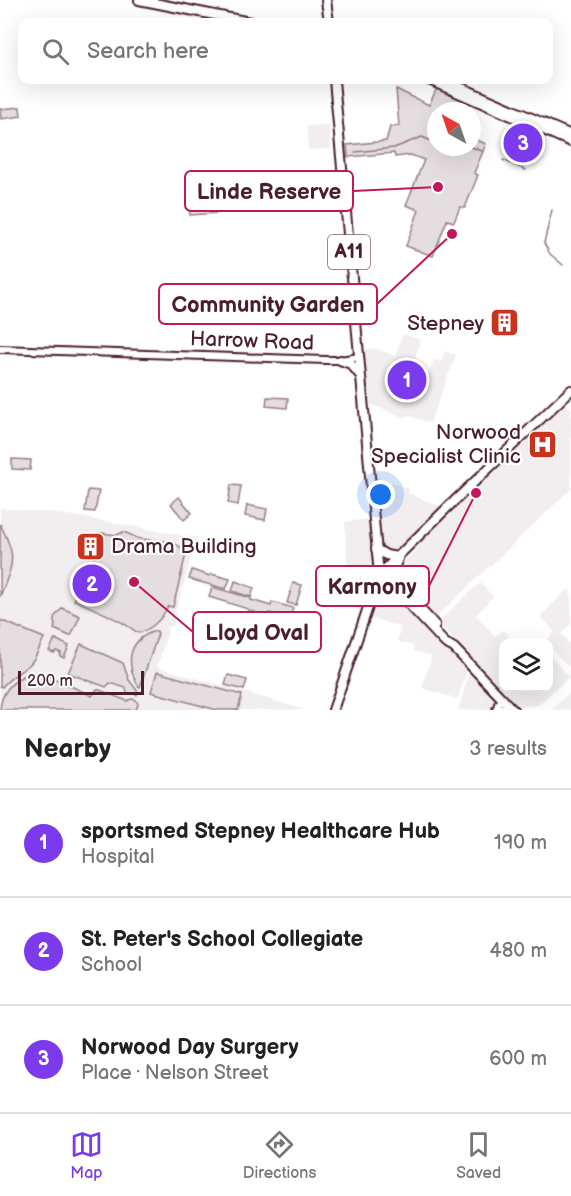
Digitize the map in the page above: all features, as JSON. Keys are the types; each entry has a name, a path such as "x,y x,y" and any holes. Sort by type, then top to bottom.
{"main road":[{"path":"139,0 230,18"},
{"path":"326,0 328,18"},
{"path":"326,18 328,13"},
{"name":"A11","path":"333,710 379,575 334,84"},
{"path":"439,84 571,135"},
{"path":"452,84 571,142"},
{"path":"340,360 351,364 360,375"},
{"path":"379,575 568,393"},
{"path":"376,549 386,555 397,557"},
{"path":"398,585 392,573 404,550"},
{"path":"379,575 390,577 398,585 513,710"},
{"path":"379,575 445,643 454,648"},
{"path":"369,602 378,588 384,586 407,603"},
{"path":"432,622 438,635"},
{"path":"498,710 506,708 513,710"}],"street":[{"name":"Harrow Road","path":"0,348 340,360 358,357"},
{"path":"498,710 498,704 503,699"}],"shaded area":[{"path":"437,88 468,102 430,102"},
{"path":"396,89 427,104 427,156 481,156 481,142 486,144 474,173 478,175 465,208 460,207 454,222 447,220 433,256 406,246 419,210 406,205 424,160 411,155 395,157 394,153 348,157 347,145 386,141 390,127 399,126"},
{"path":"20,107 21,116 1,119 0,109"},
{"path":"329,125 331,149 308,150 307,126"},
{"path":"215,173 218,213 190,215 186,175"},
{"path":"403,334 421,340 410,372 427,378 434,360 441,362 445,351 456,355 430,423 407,415 406,418 370,404 364,350 375,348 395,356"},
{"path":"267,397 288,398 287,408 266,406"},
{"path":"566,403 571,408 571,489 435,618 432,618 398,577 396,569 416,550 418,543"},
{"path":"12,459 31,460 30,470 12,469"},
{"path":"375,476 409,489 408,493 439,506 439,510 392,554 382,550"},
{"path":"231,485 241,486 238,505 228,503"},
{"path":"88,490 99,491 95,512 85,511"},
{"path":"179,497 192,513 184,520 171,504"},
{"path":"247,505 267,509 265,520 245,516"},
{"path":"0,508 63,514 197,538 174,618 174,626 167,627 168,631 157,667 306,710 0,710"},
{"path":"369,519 372,571 347,567 345,522"},
{"path":"0,524 9,545 12,560 0,597"},
{"path":"123,532 137,538 171,542 182,548 186,554 173,607 168,606 156,623 138,633 116,619 74,600 102,541 99,539 100,534 117,535"},
{"path":"192,570 230,579 226,589 189,579"},
{"path":"354,576 370,580 360,610 345,605"},
{"path":"235,581 254,588 251,597 232,591"},
{"path":"293,583 302,585 296,605 287,603"},
{"path":"480,583 493,596 476,615 495,636 503,630 510,638 499,638 499,686 440,625 440,620"},
{"path":"212,587 271,606 272,602 293,608 289,619 269,613 267,616 209,597"},
{"path":"386,589 467,670 458,699 422,688 432,656 413,651 414,646 397,641 401,627 371,618 381,590"},
{"path":"568,589 571,593 571,624 561,634 571,645 571,669 553,651 553,638 549,638 555,632 540,616"},
{"path":"62,608 80,616 70,636 54,629 54,617"},
{"path":"0,620 44,638 31,662 2,687 0,686"},
{"path":"155,631 158,634 139,687 132,670 131,654 139,640"},
{"path":"55,639 69,646 64,658 60,656 61,653 49,651"},
{"path":"81,644 123,663 129,680 138,692 137,695 127,693 126,688 110,683 106,687 68,673"},
{"path":"553,659 569,676 553,691"},
{"path":"157,672 242,695 238,710 217,710 151,692"},
{"path":"29,673 45,674 92,696 97,689 127,701 136,700 138,704 136,710 0,710 5,692 18,679"},
{"path":"228,675 247,680 244,690 225,685"},
{"path":"471,675 495,699 493,710 458,710 468,676"},
{"path":"571,691 571,710 551,710"},
{"path":"505,692 552,692 538,705 519,707"}],"waterway":[{"path":"355,152 394,148 422,137 427,139"},
{"path":"503,160 526,170"},
{"path":"552,210 544,243 550,254 563,265"}],"place":[{"name":"Norwood Day Surgery","path":"523,143"},
{"name":"Linde Reserve","path":"438,187"},
{"name":"Community Garden","path":"452,234"},
{"name":"Stepney","path":"505,323"},
{"name":"sportsmed Stepney Healthcare Hub","path":"407,380"},
{"name":"Norwood Specialist Clinic","path":"542,444"},
{"name":"Karmony","path":"476,493"},
{"name":"Drama Building","path":"90,546"},
{"name":"Lloyd Oval","path":"134,582"},
{"name":"St. Peter's School Collegiate","path":"92,584"}]}
